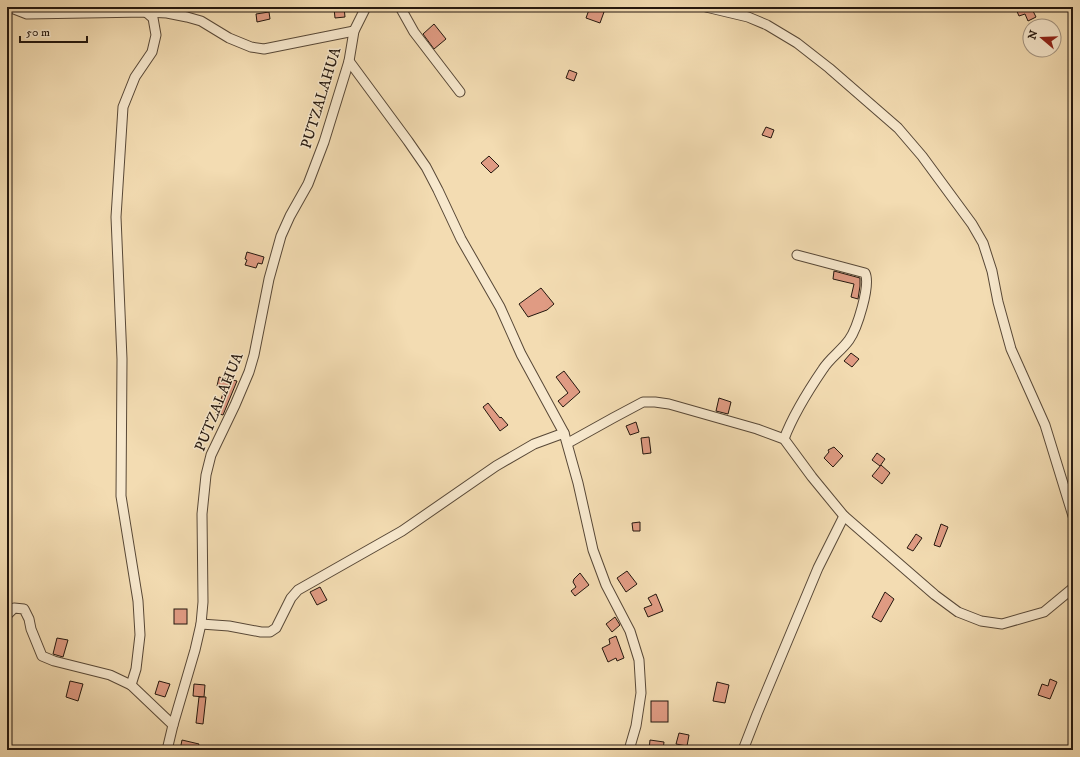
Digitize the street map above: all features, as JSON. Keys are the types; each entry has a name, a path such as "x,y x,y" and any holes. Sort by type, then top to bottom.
{"street":[{"path":"9,7 27,14 146,10 167,13 201,21 229,38 251,47 264,49 354,31"},
{"name":"PUTZALAHUA","path":"167,750 172,725 201,624 203,602 202,514 206,475 211,455 249,372 254,355 269,279 281,236 290,216 308,184 324,142 349,61 354,31 361,14 366,7"},
{"path":"400,7 414,32 460,92"},
{"path":"706,7 748,17 767,25 797,43 829,68 898,128 922,156 972,224 983,243 992,271 998,302 1011,349 1045,425 1073,516"},
{"path":"131,685 136,669 140,635 138,601 121,496 122,359 116,217 123,107 135,77 152,52 156,36 153,18 146,10"},
{"path":"349,61 426,167 461,239 500,308 521,354 564,433 578,483 593,550 606,585 630,631 639,660 642,693 636,726 629,750"},
{"path":"784,439 791,422 823,369 850,338 861,311 867,282 865,272 798,255"},
{"path":"568,443 643,402 669,404 756,429 784,439 812,477 844,516 935,595 958,612 981,621 1002,624 1044,612 1073,588"},
{"path":"201,624 229,626 261,632 270,632 276,628 291,598 298,590 402,531 496,466 534,444 564,433"},
{"path":"743,750 818,568 844,516"},
{"path":"7,615 14,608 24,609 42,656 110,675 131,685 172,725"}],"building":[{"path":"344,7 345,17 335,18 334,8"},
{"path":"590,7 604,12 600,23 586,18"},
{"path":"1015,7 1042,7 1033,11 1036,17 1034,18 1027,18 1025,14 1019,16"},
{"path":"269,12 270,19 257,22 256,14"},
{"path":"434,24 446,39 434,49 423,34"},
{"path":"569,70 577,73 574,81 566,78"},
{"path":"766,127 774,130 771,138 762,135"},
{"path":"489,156 499,166 491,173 481,163"},
{"path":"247,252 264,257 262,264 258,263 256,268 245,265 247,260 245,259"},
{"path":"834,271 860,278 858,299 851,297 854,284 833,279"},
{"path":"541,288 554,304 547,310 528,317 519,304"},
{"path":"851,353 859,359 852,367 844,361"},
{"path":"564,371 580,392 563,407 558,401 568,393 556,377"},
{"path":"219,377 237,381 223,415 216,413 225,388 217,386"},
{"path":"719,398 731,402 728,414 716,411"},
{"path":"488,403 500,418 501,417 508,425 500,431 483,407"},
{"path":"636,422 639,432 630,435 626,426"},
{"path":"649,437 651,453 643,454 641,438"},
{"path":"834,447 843,456 833,467 824,458 829,452 828,450"},
{"path":"877,453 885,459 880,466 872,460"},
{"path":"881,465 890,473 882,484 872,476"},
{"path":"640,522 640,531 633,531 632,523"},
{"path":"941,524 948,527 940,547 934,545"},
{"path":"916,534 922,538 913,551 907,548"},
{"path":"627,571 637,584 626,592 617,578"},
{"path":"580,573 589,585 575,596 571,591 576,587 573,582 574,579"},
{"path":"320,587 327,600 317,605 310,592"},
{"path":"885,592 894,599 881,622 872,617"},
{"path":"656,594 663,611 648,617 644,608 652,605 648,598"},
{"path":"174,609 187,609 187,624 174,624"},
{"path":"615,617 620,625 612,632 606,624"},
{"path":"616,636 624,658 617,661 616,658 608,662 602,648 610,644 609,639"},
{"path":"57,638 68,640 63,657 53,654"},
{"path":"1050,679 1057,682 1050,699 1038,695 1042,684 1048,686"},
{"path":"70,681 83,684 78,701 66,697"},
{"path":"159,681 170,684 165,697 155,694"},
{"path":"717,682 729,685 725,703 713,701"},
{"path":"194,684 205,685 204,697 193,696"},
{"path":"199,697 206,697 203,724 196,723"},
{"path":"651,701 668,701 668,722 651,722"},
{"path":"679,733 689,735 687,746 676,744"},
{"path":"182,740 199,744 197,750 180,750"},
{"path":"650,740 664,742 663,750 649,750"}]}
